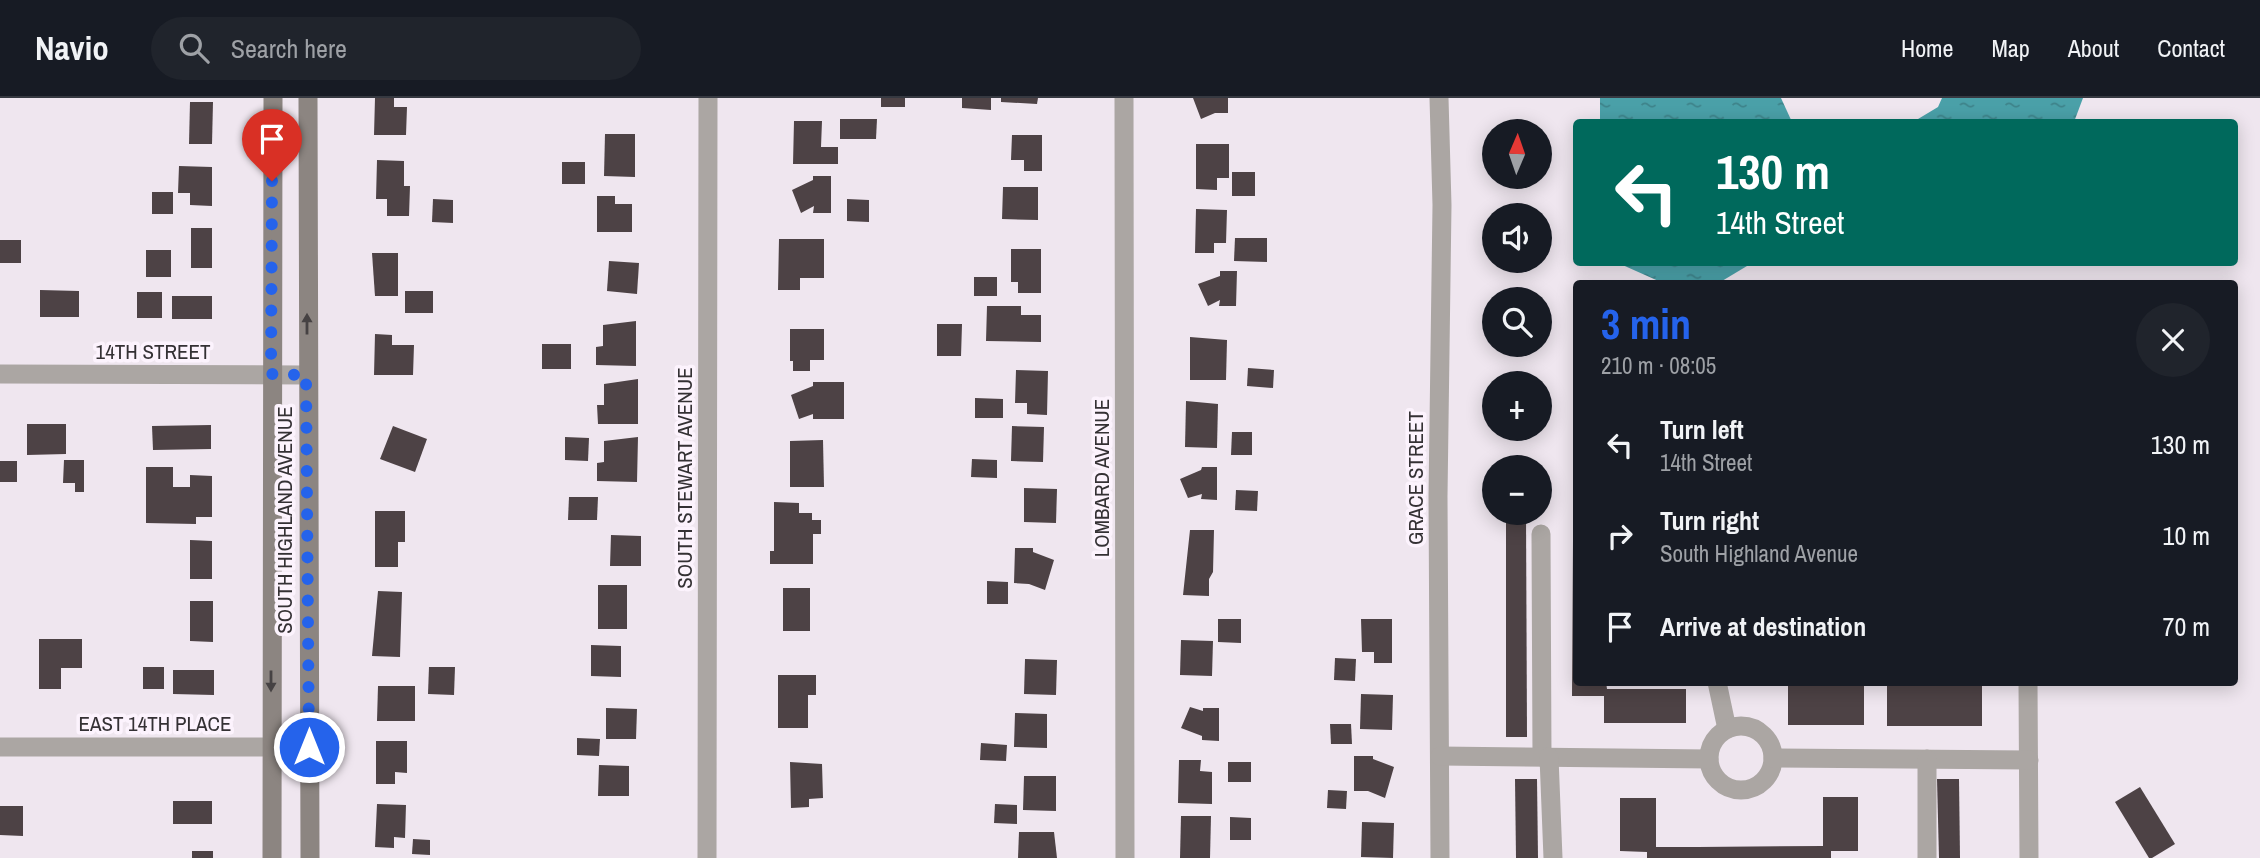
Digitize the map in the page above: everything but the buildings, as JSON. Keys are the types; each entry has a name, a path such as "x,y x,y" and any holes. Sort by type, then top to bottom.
{"main road":[{"name":"SOUTH HIGHLAND AVENUE","path":"272,858 273,98"},
{"name":"SOUTH HIGHLAND AVENUE","path":"308,98 306,375 310,858"}],"street":[{"name":"SOUTH STEWART AVENUE","path":"707,858 708,98"},
{"name":"LOMBARD AVENUE","path":"1124,98 1125,858"},
{"name":"GRACE STREET","path":"1439,98 1442,205 1438,496 1440,858"},
{"name":"14TH STREET","path":"0,374 306,375"},
{"path":"1541,534 1546,757 1553,858"},
{"path":"1718,686 1727,729"},
{"path":"2028,686 2029,858"},
{"path":"1745,726 1762,734 1768,741 1773,758 1768,775 1762,782 1746,790 1728,788 1720,783 1710,768 1709,759 1713,741 1727,729 1745,726"},
{"name":"EAST 14TH PLACE","path":"0,747 309,747"},
{"path":"1440,756 1709,759"},
{"path":"1773,758 2029,760"},
{"path":"1927,759 1927,858"}],"water":[{"path":"1600,98 1781,98 1791,119 1600,119"},
{"path":"1942,98 2083,98 2075,119 1918,119 1938,107"},
{"path":"1625,266 1747,266 1724,280 1656,280"}],"route":[{"path":"272,181 271,374 306,375 309,747"}]}
